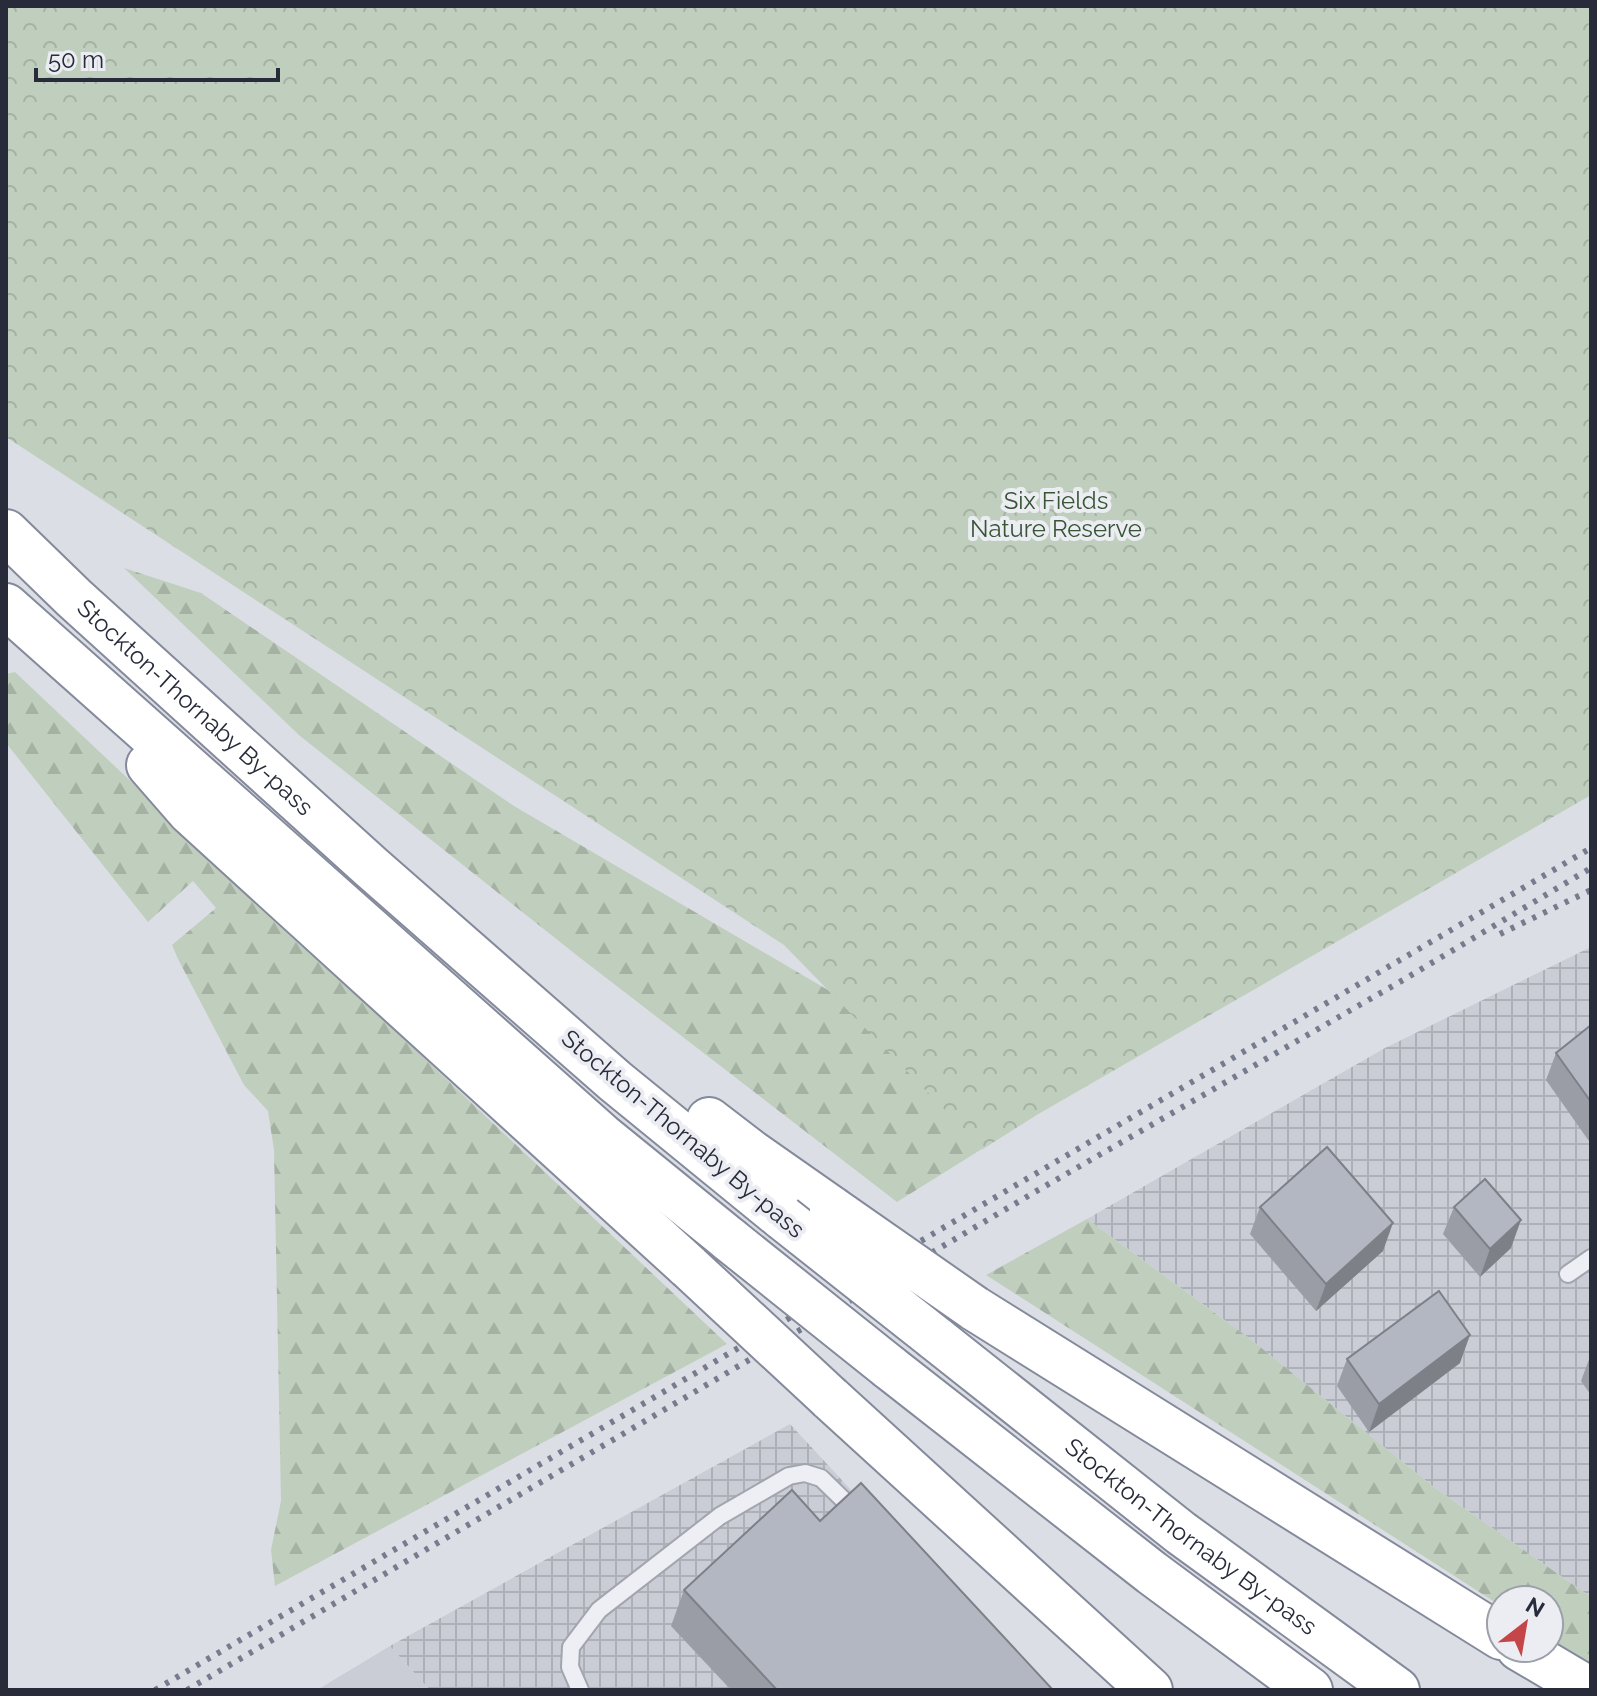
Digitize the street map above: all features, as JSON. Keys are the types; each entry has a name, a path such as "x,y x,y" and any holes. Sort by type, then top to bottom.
{"highway":[{"name":"Stockton-Thornaby By-pass","path":"6,532 74,598 371,867 615,1081 1181,1533 1397,1690"},
{"name":"Stockton-Thornaby By-pass","path":"16,616 602,1136 1152,1573 1310,1690"},
{"path":"16,616 190,812 1150,1690"},
{"path":"371,867 554,999 752,1153 974,1308 1485,1627"},
{"path":"1546,1664 1590,1690"}],"lane":[{"path":"1568,1274 1591,1258"},
{"path":"580,1690 570,1667 571,1647 599,1610 720,1516 789,1476 805,1473 821,1478 869,1526"}],"shaded area":[{"path":"1591,947 1591,1597 1435,1488 1249,1338 1087,1219 1385,1048"},
{"path":"790,1424 1036,1690 430,1690 390,1646"},
{"path":"390,1646 430,1690 317,1690"}],"green space":[{"name":"Six Fields Nature Reserve","path":"6,6 1591,6 1591,795 983,1149 784,945 6,437"},
{"path":"124,568 201,593 514,806 944,1058 1035,1116 897,1202 579,957 300,736"},
{"path":"15,672 727,1344 275,1586 271,1550 281,1501 274,1150 268,1111 244,1085 172,945 216,908 193,881 148,922 6,743 6,674"},
{"path":"1087,1219 1249,1338 1435,1488 1591,1597 1591,1665 1565,1648 1565,1584 1485,1584 1485,1596 986,1275"}],"building":[{"path":"1591,1025 1591,1102 1556,1053"},
{"path":"1327,1147 1393,1223 1326,1284 1260,1207"},
{"path":"1485,1179 1521,1220 1490,1249 1454,1207"},
{"path":"1439,1291 1470,1335 1379,1404 1347,1359"},
{"path":"861,1483 1053,1690 777,1690 684,1590 792,1490 820,1521"}],"railway":[{"path":"155,1690 1591,848"},
{"path":"187,1690 1591,868"},
{"path":"1500,934 1591,890"}]}
